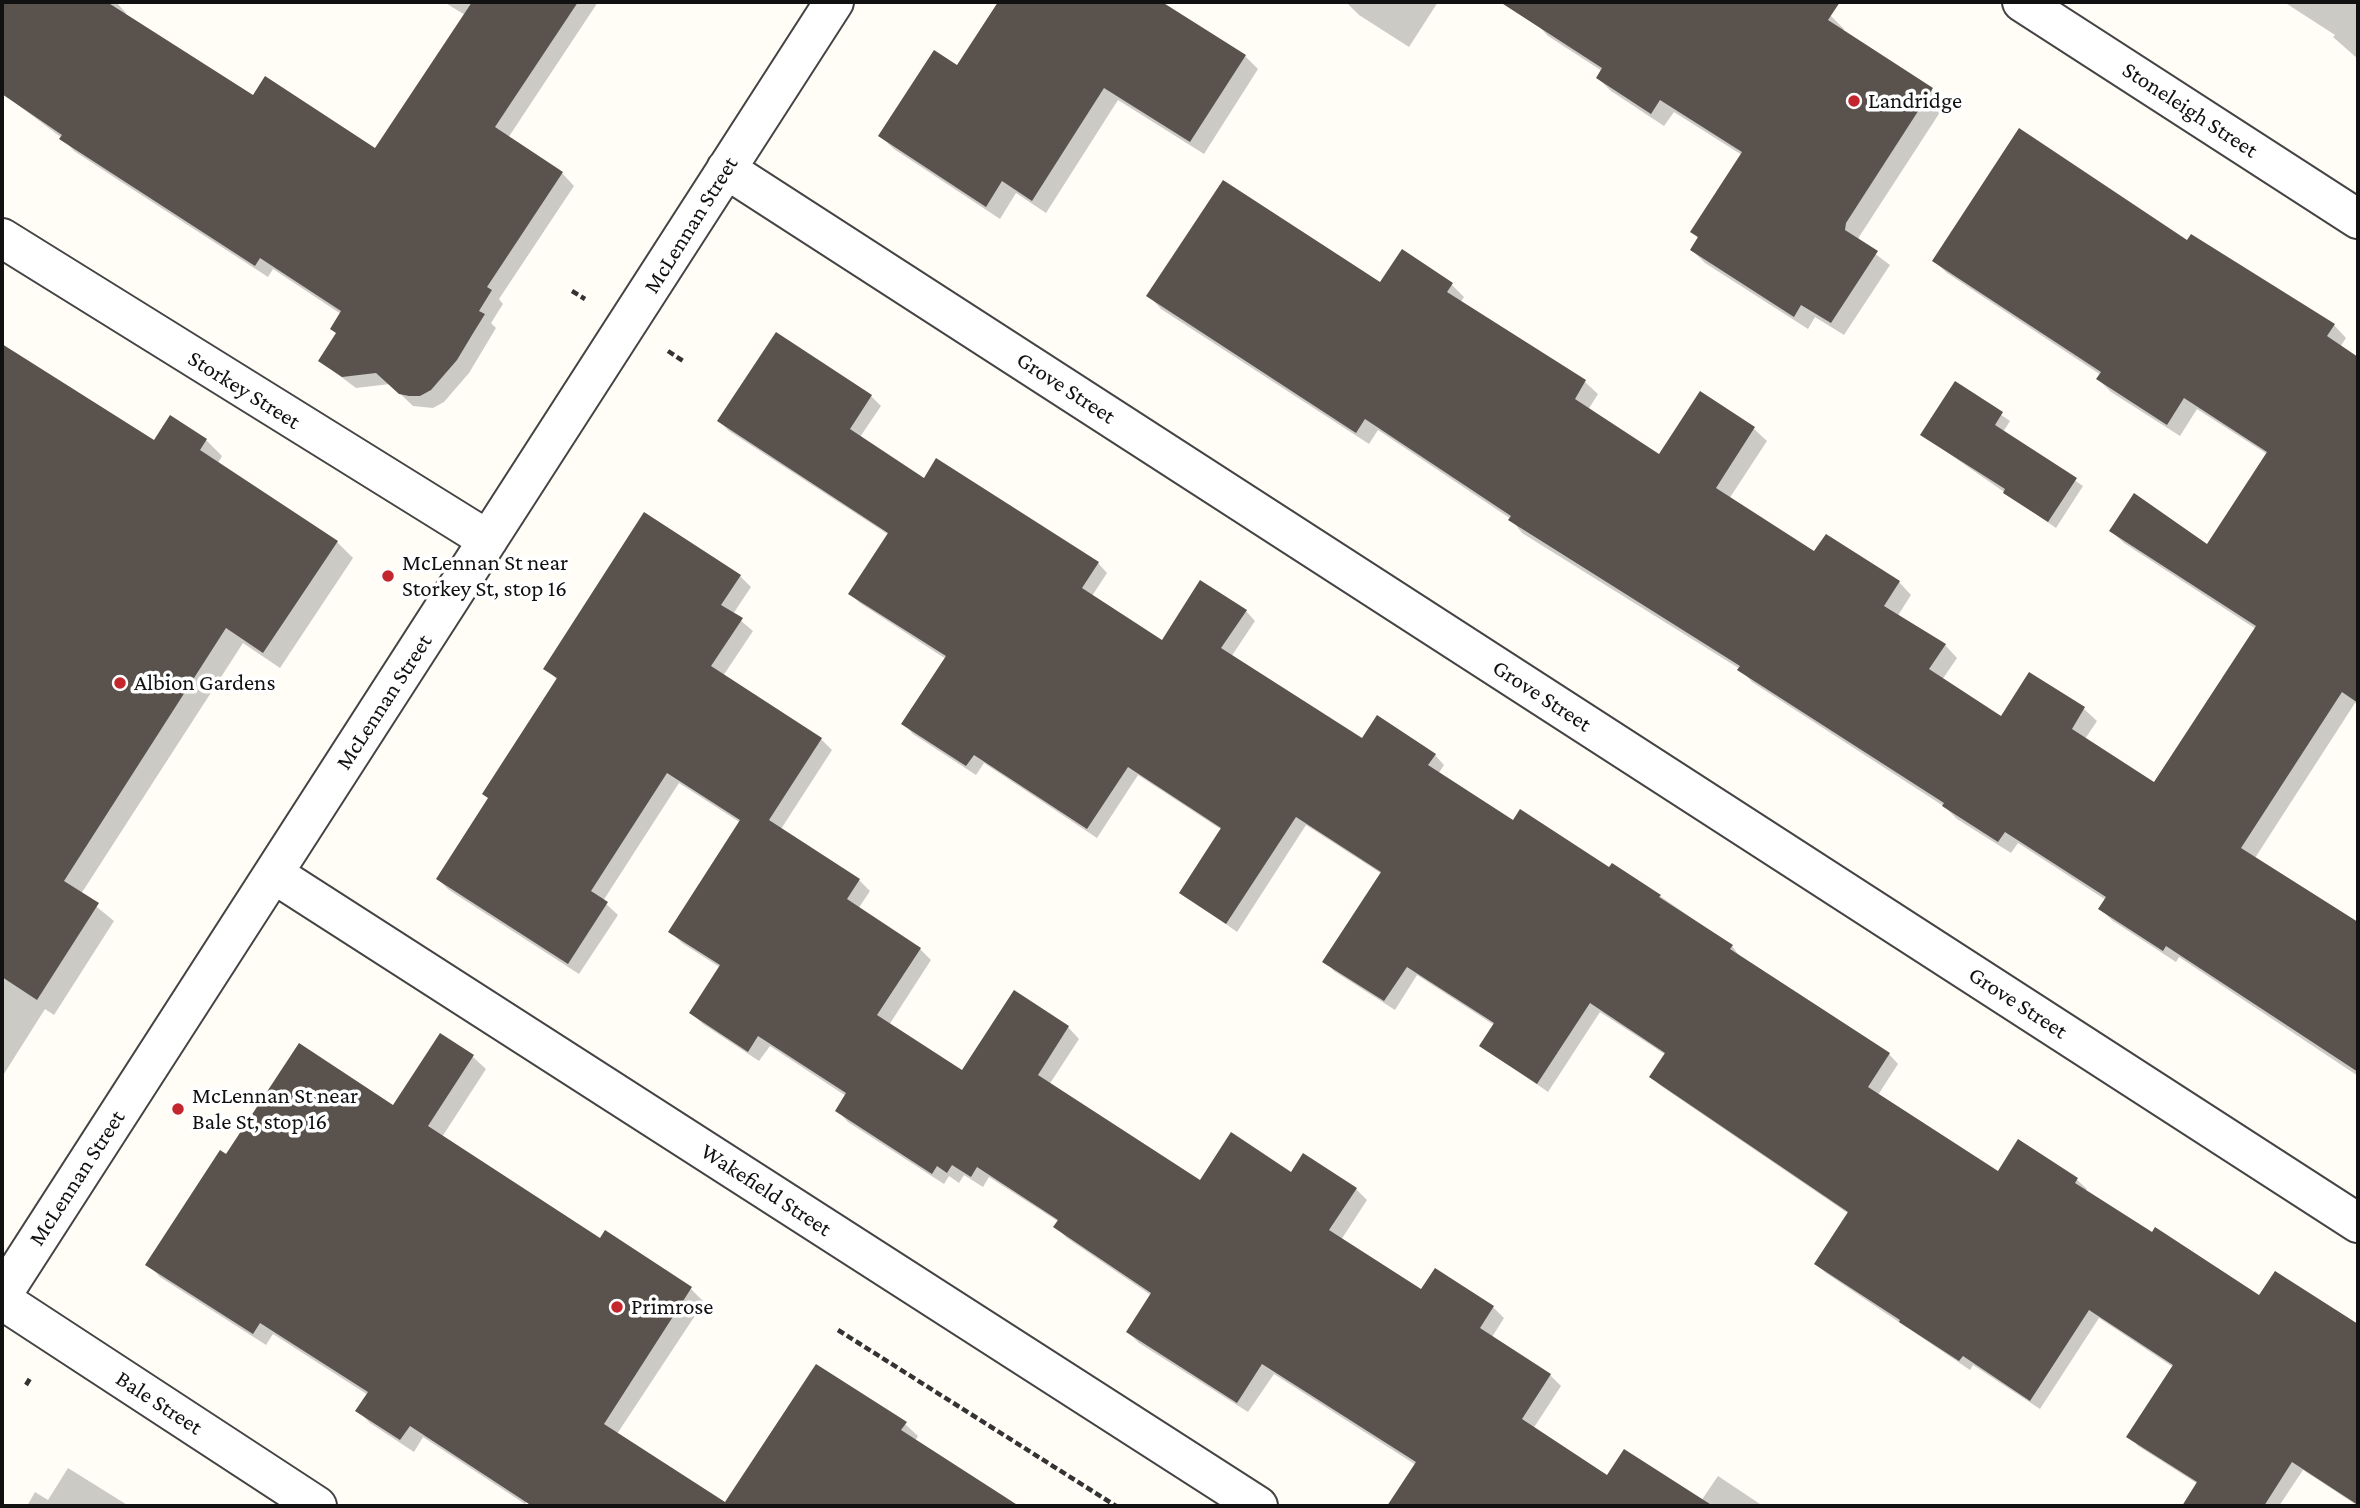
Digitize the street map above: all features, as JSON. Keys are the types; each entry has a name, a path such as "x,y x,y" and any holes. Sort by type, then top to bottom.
{"street":[{"name":"McLennan Street","path":"2,1297 834,2"},
{"name":"Stoneleigh Street","path":"2022,2 2358,219"},
{"name":"Grove Street","path":"726,169 2358,1223"},
{"name":"Storkey Street","path":"3,241 488,540"},
{"name":"Wakefield Street","path":"274,874 1258,1506"},
{"name":"Bale Street","path":"2,1297 317,1506"}],"path":[{"path":"572,291 584,299"},
{"path":"668,351 683,361"},
{"path":"838,1330 1116,1506"}],"building":[{"path":"2,2 107,2 253,95 265,76 375,148 472,2 578,2 495,127 563,172 487,287 492,290 479,311 485,314 457,360 431,390 420,396 409,396 399,394 376,373 342,377 318,361 336,333 330,329 341,311 260,258 255,266 59,139 62,135 2,94"},
{"path":"998,2 1162,2 1246,55 1190,142 1104,88 1032,201 1002,181 986,207 878,136 934,50 957,65"},
{"path":"1500,2 1840,2 1828,20 1933,88 1846,223 1845,230 1878,251 1831,323 1801,305 1794,317 1690,250 1698,237 1690,232 1742,152 1660,100 1651,114 1596,78 1602,68"},
{"path":"2019,128 2187,240 2191,234 2335,324 2327,336 2358,357 2358,703 2342,692 2241,848 2358,922 2358,1072 2166,946 2163,951 2098,909 2106,897 2005,832 1998,842 1942,806 1944,803 1737,670 1740,666 1508,520 1511,516 1365,419 1356,433 1146,296 1223,180 1380,282 1402,249 1453,283 1447,292 1586,380 1575,399 1659,454 1700,391 1755,427 1716,488 1814,551 1826,534 1900,581 1884,606 1946,644 1929,669 2001,716 2029,672 2085,707 2072,729 2154,782 2256,626 2109,531 2134,493 2207,544 2267,452 2184,398 2167,425 2096,379 2101,372 1932,261"},
{"path":"776,332 872,395 850,429 924,478 936,458 1099,562 1082,588 1162,640 1200,580 1247,610 1221,648 1362,738 1377,715 1436,754 1428,765 1513,820 1520,809 1609,867 1612,863 1661,895 1659,897 1733,945 1730,949 1890,1053 1868,1087 1998,1171 2018,1139 2078,1178 2075,1183 2152,1232 2155,1227 2259,1295 2275,1271 2358,1324 2358,1505 2292,1462 2264,1506 2182,1506 2197,1482 2126,1437 2173,1365 2089,1310 2030,1401 1963,1356 1959,1361 1899,1322 1900,1320 1814,1264 1848,1212 1649,1077 1665,1053 1590,1003 1537,1084 1479,1046 1494,1023 1407,967 1384,1001 1322,962 1381,872 1296,817 1226,924 1179,893 1221,828 1128,767 1087,829 974,755 966,766 901,724 946,656 848,594 888,533 717,421"},
{"path":"2,344 154,440 170,415 207,439 200,450 338,541 263,653 226,628 64,881 99,903 37,1000 2,977"},
{"path":"1955,381 2003,412 1995,425 2077,478 2048,522 2003,493 2005,489 1920,435"},
{"path":"644,512 741,575 721,605 743,618 711,666 822,738 769,820 860,879 847,899 921,948 877,1015 962,1070 1014,990 1069,1026 1038,1075 1200,1180 1231,1132 1291,1172 1303,1153 1357,1188 1329,1230 1421,1289 1435,1268 1494,1306 1480,1328 1551,1374 1522,1419 1607,1475 1624,1449 1713,1506 1387,1506 1416,1462 1262,1364 1237,1403 1126,1332 1151,1293 1053,1227 1058,1220 977,1167 971,1177 952,1165 947,1173 937,1166 932,1174 835,1111 846,1093 758,1036 748,1052 689,1013 720,965 668,932 740,820 667,773 591,891 608,902 568,964 436,879 488,798 482,794 557,678 543,669"},
{"path":"440,1033 474,1055 428,1126 600,1238 605,1230 692,1287 604,1424 725,1502 816,1364 907,1422 901,1430 1019,1506 532,1506 410,1426 400,1440 355,1411 368,1392 260,1323 253,1334 145,1265 220,1150 226,1154 299,1043 393,1105"}],"place":[{"name":"Landridge","path":"1854,101"},
{"name":"McLennan St near Storkey St, stop 16","path":"388,576"},
{"name":"Albion Gardens","path":"120,683"},
{"name":"McLennan St near Bale St, stop 16","path":"178,1109"},
{"name":"Primrose","path":"617,1307"}]}
